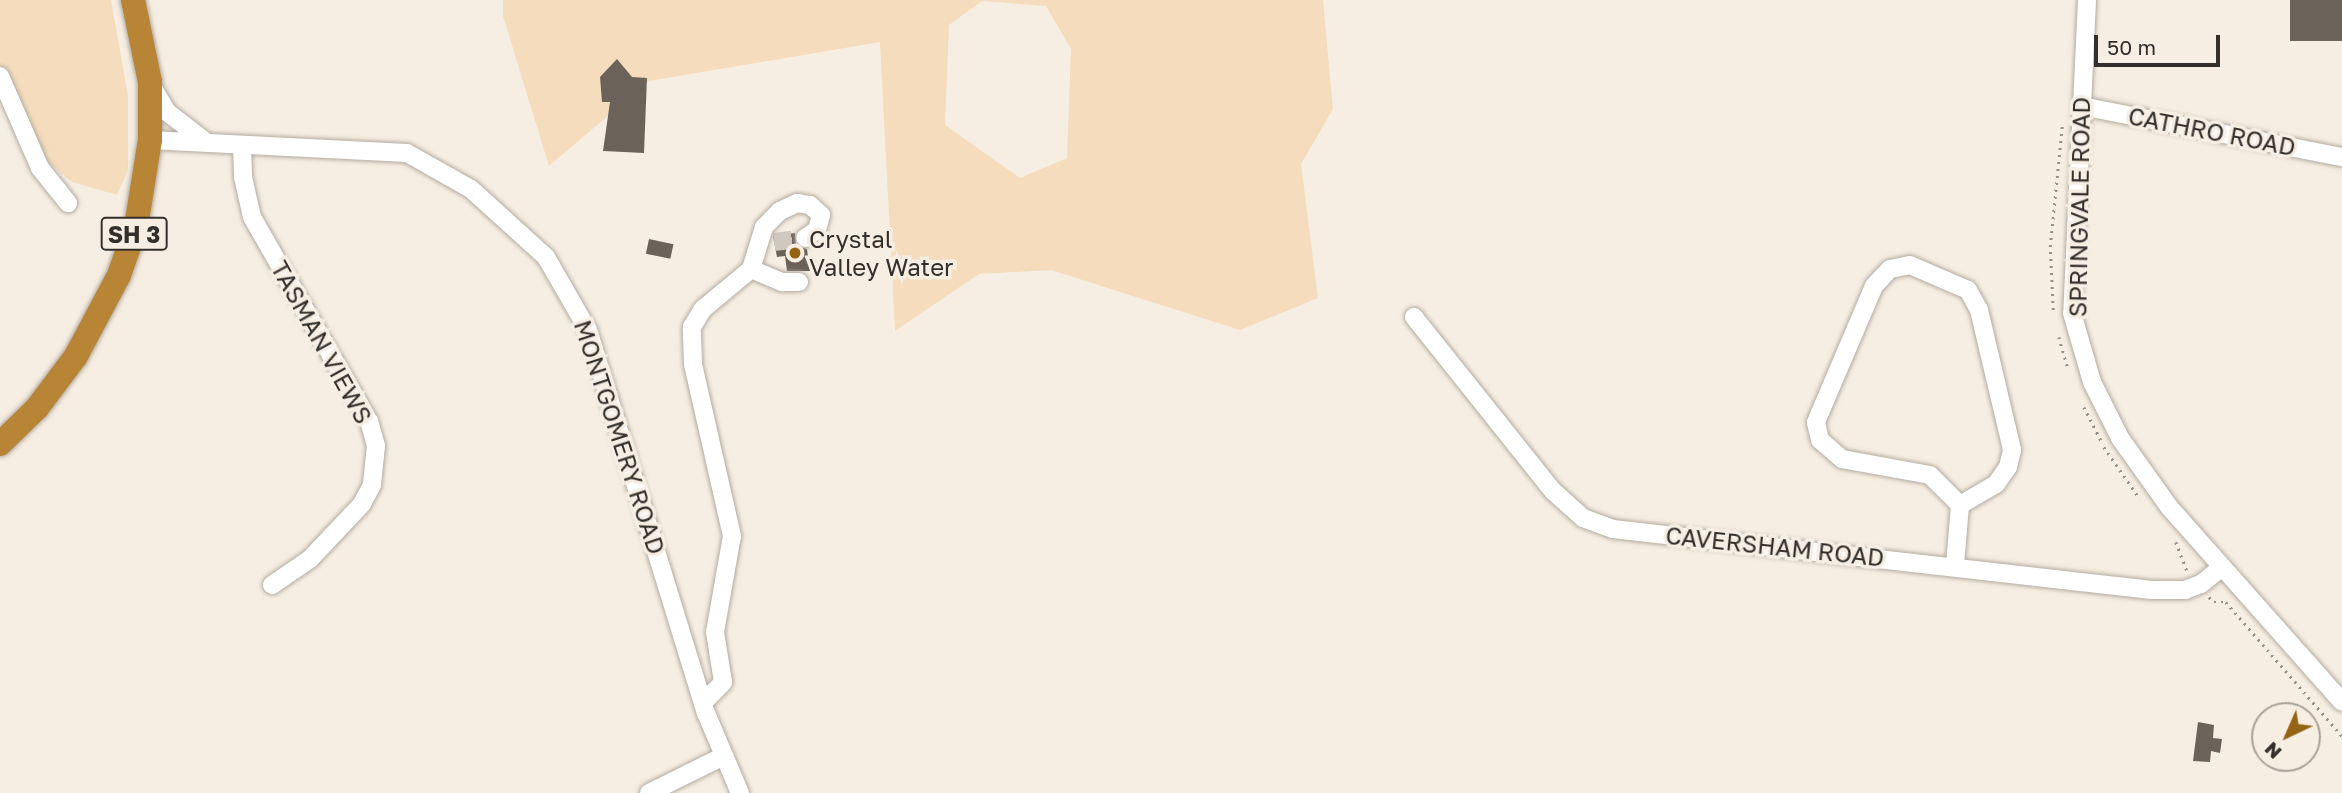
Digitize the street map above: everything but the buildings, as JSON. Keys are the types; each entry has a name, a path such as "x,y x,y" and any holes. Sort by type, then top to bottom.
{"highway":[{"name":"SH 3","path":"0,444 56,386 102,310 136,227 150,140 150,82 134,0"}],"street":[{"name":"SPRINGVALE ROAD","path":"2087,0 2072,313 2085,359 2120,438 2170,508 2342,702"},
{"path":"0,76 40,168 68,203"},
{"path":"150,82 167,112 208,144"},
{"name":"CATHRO ROAD","path":"2081,106 2342,157"},
{"name":"MONTGOMERY ROAD","path":"150,140 407,153 471,188 546,257 588,331 703,703 722,757 740,793"},
{"name":"TASMAN VIEWS","path":"242,145 243,177 252,217 369,421 376,446 372,485 362,504 310,559 272,585"},
{"path":"703,703 723,682 715,632 732,536 693,364 692,327 703,309 751,269 764,227 780,211 797,203 810,205 821,215 817,230 805,238"},
{"path":"755,249 774,242"},
{"path":"1955,565 1960,505 1930,475 1842,460 1820,440 1816,422 1874,286 1890,269 1910,265 1968,290 1979,310 2012,450 2008,467 1996,484 1960,505"},
{"path":"751,269 782,282 799,282"},
{"name":"CAVERSHAM ROAD","path":"1414,317 1553,491 1583,518 1613,529 1955,565 2152,590 2185,590 2201,584 2222,567"},
{"path":"649,793 722,757"}],"shaded area":[{"path":"0,0 111,0 128,96 128,170 117,195 72,182 48,162 0,65"},
{"path":"503,0 1323,0 1333,109 1301,164 1318,298 1240,330 1051,270 979,274 895,331 880,42 649,81 549,166 503,16","holes":["982,1 1046,6 1071,49 1067,158 1020,178 945,125 949,25"]}],"tunnel":[{"path":"774,242 805,238"}],"place":[{"name":"Crystal Valley Water","path":"795,253"}]}
